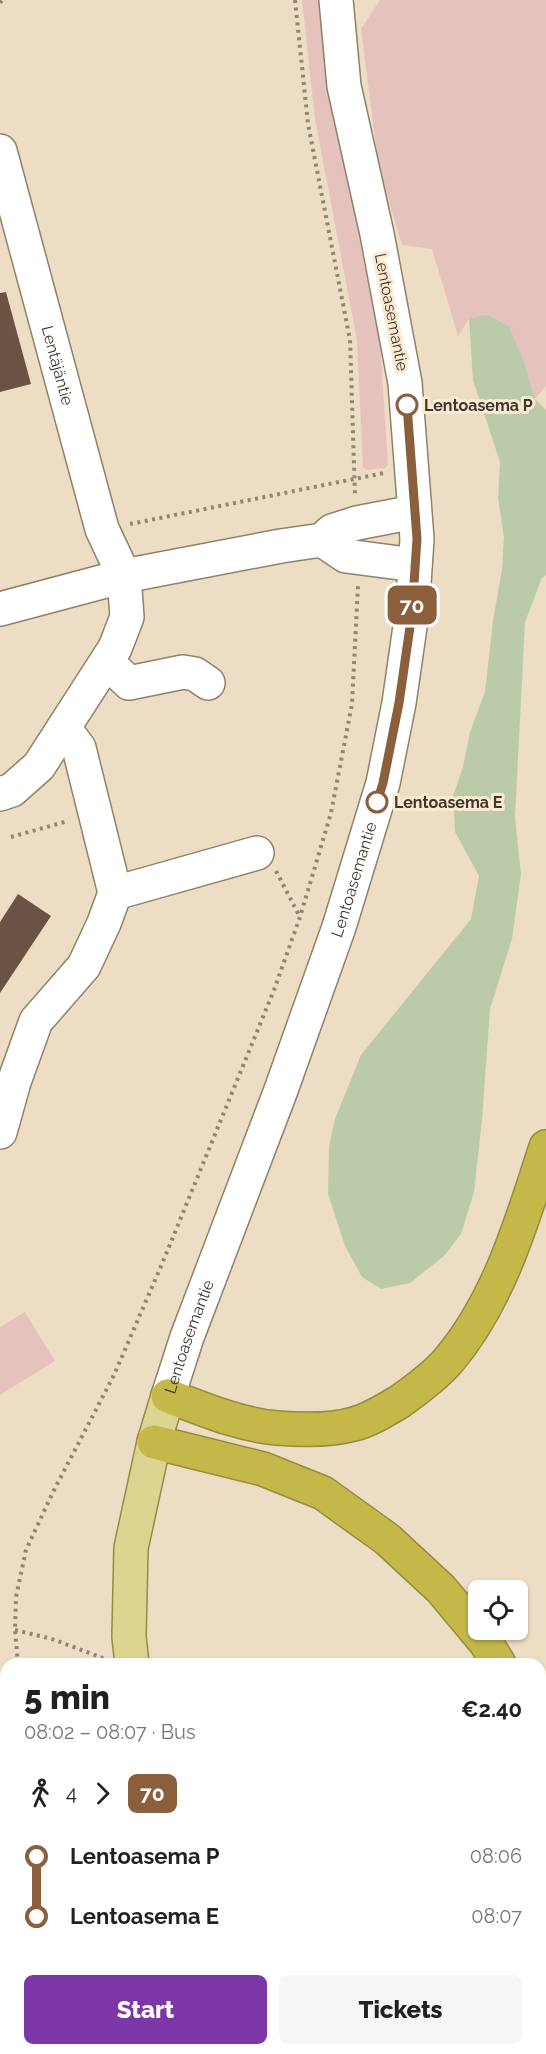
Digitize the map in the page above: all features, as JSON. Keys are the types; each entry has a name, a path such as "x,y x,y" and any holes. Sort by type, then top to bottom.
{"highway":[{"path":"168,1396 222,1416 275,1428 322,1429 355,1424 386,1410 417,1389 447,1362 470,1330 494,1288 519,1229 546,1147"},
{"path":"154,1442 263,1469 323,1493 387,1539 441,1589 486,1643 495,1658"}],"main road":[{"name":"Lentoasemantie","path":"123,1658 129,1637 131,1548 154,1442 168,1396"}],"street":[{"name":"Lentoasemantie","path":"168,1396 187,1337 339,927 383,783 399,703 412,613 417,539 405,384 377,234 344,86 336,0"},
{"name":"Lentäjäntie","path":"0,151 102,530 124,576"},
{"path":"0,609 124,576 322,540 332,531 357,523 414,512"},
{"path":"322,540 346,556 357,559 415,565"},
{"path":"0,794 12,790 39,766 115,648 127,617 124,576"},
{"path":"107,662 129,683 183,672 195,674 208,683"},
{"path":"0,1132 14,1082 36,1021 84,966 116,893 79,748 64,728"},
{"path":"116,893 257,853"}],"path":[{"path":"295,0 308,124 350,340 357,523"},
{"path":"102,530 354,479"},
{"path":"17,1658 15,1597 26,1550 53,1491 114,1375 274,990 300,917 331,813 352,704 358,595 357,559"},
{"path":"11,837 73,820"},
{"path":"257,853 271,860 300,917"},
{"path":"15,1630 109,1658"}],"shaded area":[{"path":"302,0 321,0 336,113 380,344 388,465 385,468 367,470 363,467 357,340 315,119"},
{"path":"380,0 546,0 546,386 535,399 525,364 509,326 486,314 469,319 458,336 432,249 402,245 379,168 361,29"},
{"path":"486,314 509,326 525,364 535,399 546,410 546,575 542,578 525,622 515,817 521,874 512,939 490,1009 474,1192 461,1234 444,1256 410,1283 381,1289 362,1277 345,1246 328,1194 329,1147 335,1119 361,1055 471,919 479,876 455,832 453,796 463,767 470,732 485,692 502,569 504,537 498,498 500,462 473,380 469,319"},
{"path":"25,1312 55,1361 0,1395 0,1327"}],"building":[{"path":"6,292 31,384 0,392 0,293"},
{"path":"18,894 51,916 0,993 0,922"}],"bus line":[{"name":"70","path":"377,802 399,703 412,613 417,539 407,405"}],"place":[{"name":"Lentoasema P","path":"407,405"},
{"name":"Lentoasema E","path":"377,802"}]}
